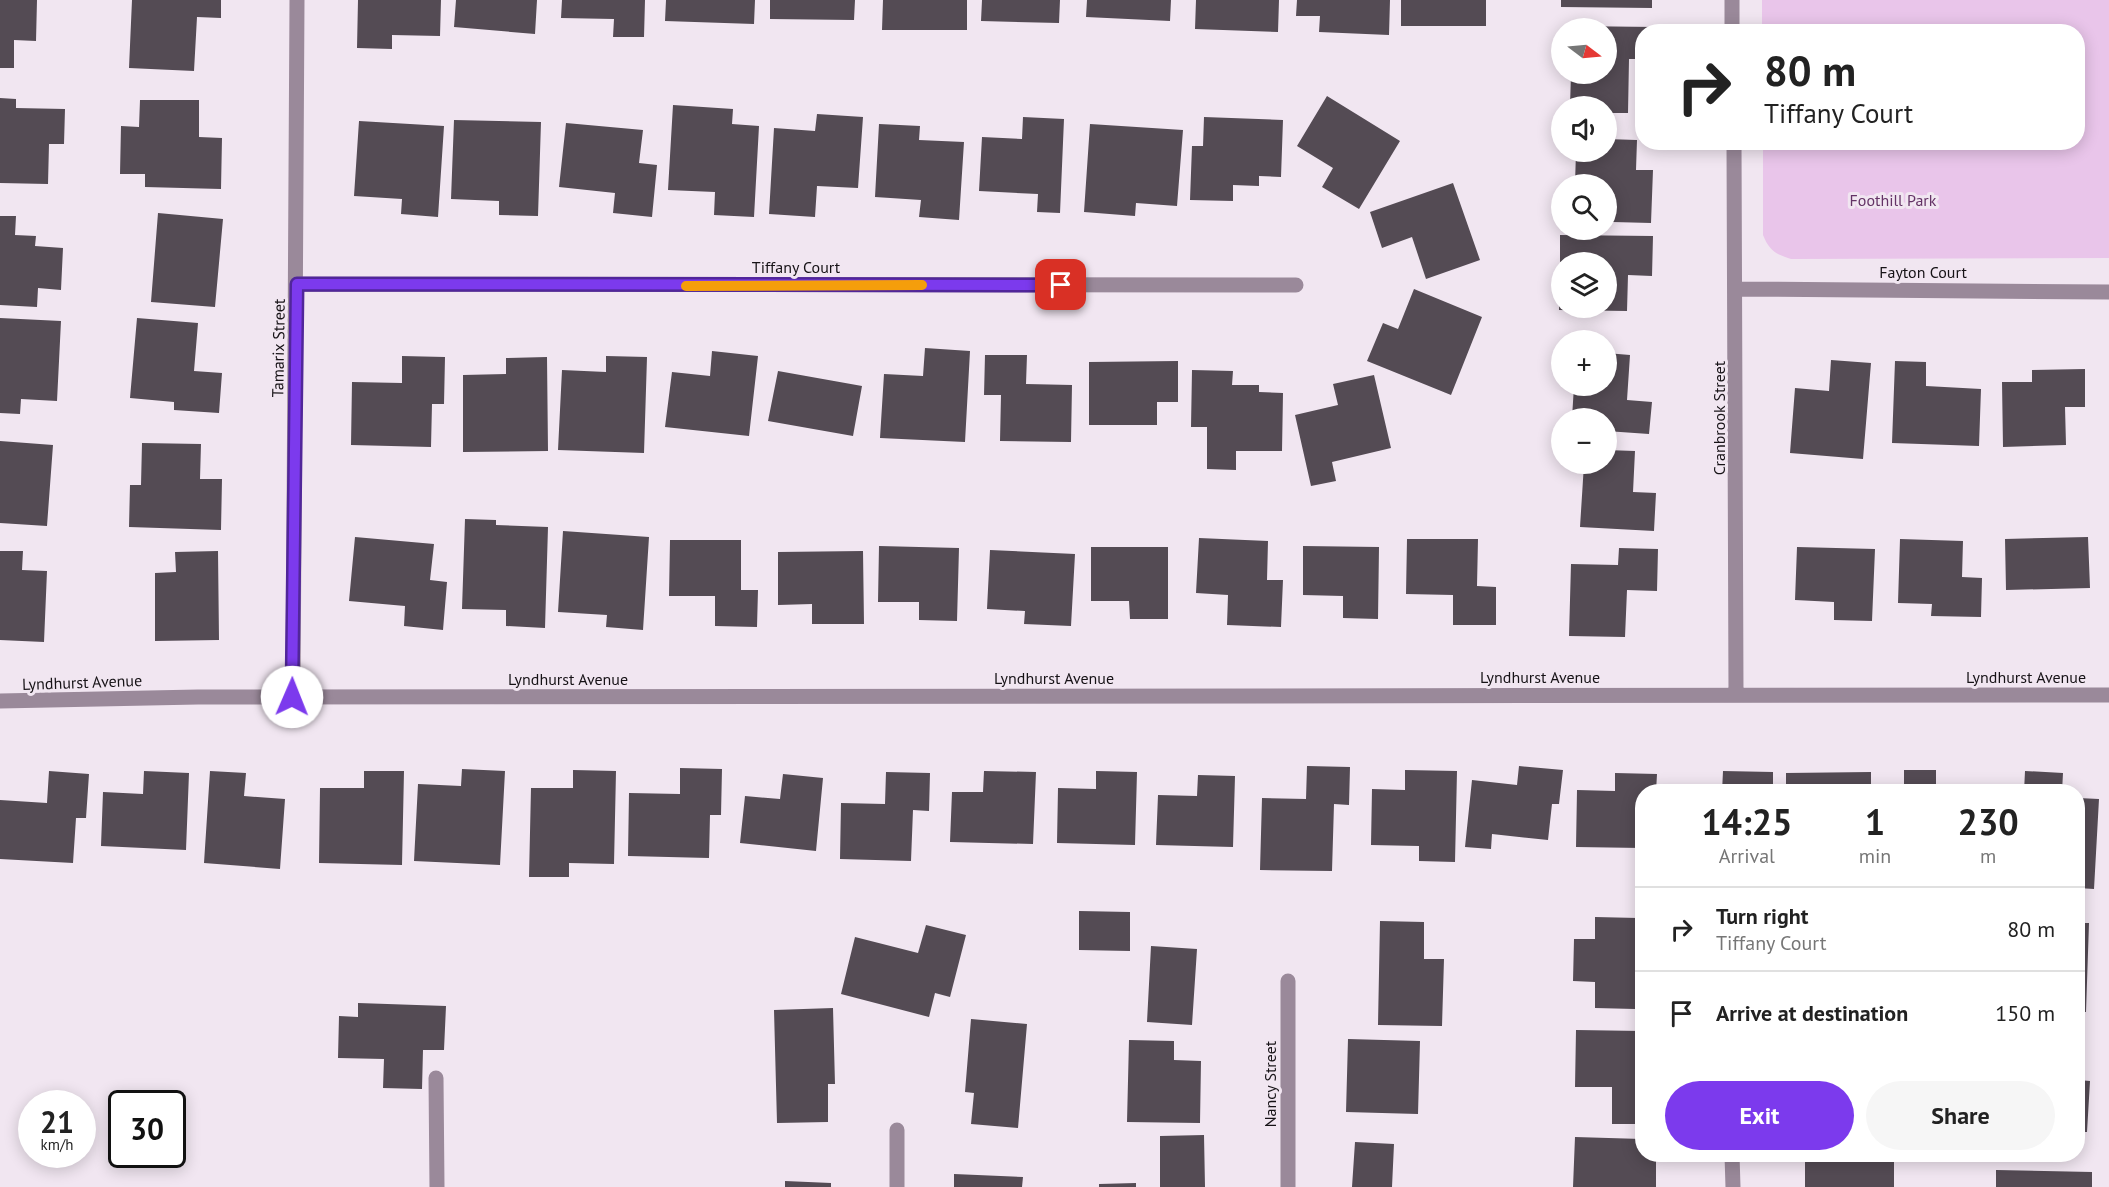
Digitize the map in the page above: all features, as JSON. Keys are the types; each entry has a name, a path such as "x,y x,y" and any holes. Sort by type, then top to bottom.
{"street":[{"name":"Tamarix Street","path":"292,697 297,284 297,0"},
{"path":"1732,0 1732,24"},
{"name":"Cranbrook Street","path":"1734,150 1737,289 1737,694"},
{"name":"Tiffany Court","path":"297,284 1296,285"},
{"name":"Fayton Court","path":"1737,289 2109,292"},
{"name":"Lyndhurst Avenue","path":"0,701 292,697 2109,695"},
{"name":"Nancy Street","path":"1288,981 1288,1187"},
{"path":"436,1078 437,1187"},
{"path":"897,1130 897,1187"},
{"path":"1732,1162 1732,1187"}],"green space":[{"name":"Foothill Park","path":"1762,0 2109,0 2109,258 1791,259 1773,251 1763,235 1763,150 2085,150 2085,24 1762,24"}],"building":[{"path":"0,0 37,0 36,41 14,40 14,68 0,68"},
{"path":"132,0 221,0 221,18 197,17 194,71 129,68"},
{"path":"358,0 441,0 440,36 392,35 392,49 357,48"},
{"path":"456,0 537,0 535,34 454,27"},
{"path":"562,0 645,0 644,37 613,37 614,19 561,18"},
{"path":"666,0 755,0 754,24 665,21"},
{"path":"770,0 855,0 854,20 770,19"},
{"path":"883,0 967,0 967,30 882,30"},
{"path":"982,0 1060,0 1059,23 981,21"},
{"path":"1087,0 1171,0 1170,21 1086,17"},
{"path":"1196,0 1279,0 1278,32 1195,29"},
{"path":"1297,0 1390,0 1389,35 1319,32 1320,16 1296,16"},
{"path":"1401,0 1486,0 1486,26 1401,26"},
{"path":"1561,0 1652,0 1652,8 1561,7"},
{"path":"1617,27 1635,27 1635,59 1629,59 1628,113 1617,113 1617,96 1570,96 1571,84 1617,84"},
{"path":"1327,96 1400,141 1359,209 1322,187 1333,168 1297,146"},
{"path":"0,98 16,99 16,108 65,109 64,144 49,144 48,184 0,183"},
{"path":"140,100 199,100 199,137 222,138 221,189 145,187 145,174 120,174 121,126 139,127"},
{"path":"673,105 733,109 732,124 759,126 754,217 714,215 715,192 668,190"},
{"path":"817,114 863,117 858,188 817,186 815,217 769,214 774,128 815,131"},
{"path":"1023,117 1064,119 1060,213 1037,212 1038,194 979,191 982,137 1022,139"},
{"path":"1204,117 1283,120 1281,177 1259,176 1259,186 1233,185 1233,201 1190,200 1192,146 1203,146"},
{"path":"454,120 541,122 538,216 499,215 499,201 451,199"},
{"path":"359,121 444,126 438,217 401,214 402,199 354,196"},
{"path":"566,123 643,130 639,163 657,165 652,217 613,213 615,193 559,187"},
{"path":"879,124 920,126 919,140 964,142 959,220 919,217 921,200 875,197"},
{"path":"1090,124 1183,130 1177,206 1136,203 1135,216 1084,212"},
{"path":"1617,139 1635,140 1636,170 1653,170 1651,223 1617,222 1617,174 1575,174 1576,162 1617,162"},
{"path":"1453,183 1480,260 1426,279 1412,237 1382,248 1370,212"},
{"path":"158,213 223,219 215,307 151,302"},
{"path":"0,216 16,216 15,235 36,236 35,246 63,248 61,290 38,288 37,307 0,305"},
{"path":"1617,236 1653,236 1652,276 1628,275 1627,311 1617,311 1617,252 1560,252 1560,240 1617,240"},
{"path":"1414,289 1482,317 1451,395 1367,361 1383,323 1398,329"},
{"path":"0,318 61,321 57,401 21,399 20,414 0,413"},
{"path":"137,318 198,323 194,371 222,373 219,413 174,410 174,402 130,398"},
{"path":"925,348 970,351 965,442 880,438 884,374 923,376"},
{"path":"712,351 758,356 749,436 665,427 672,372 710,376"},
{"path":"1617,354 1630,355 1627,400 1652,402 1649,434 1617,432 1617,408 1573,408 1573,396 1617,396"},
{"path":"985,355 1027,355 1026,384 1072,385 1071,442 1000,441 1001,395 984,395"},
{"path":"402,356 445,357 444,404 432,404 431,447 351,445 352,382 402,383"},
{"path":"606,356 647,357 644,453 558,450 562,370 606,372"},
{"path":"547,357 548,451 463,452 463,375 506,374 506,358"},
{"path":"1831,360 1871,363 1863,459 1790,453 1795,388 1829,391"},
{"path":"1178,361 1178,402 1157,402 1157,425 1089,425 1089,362"},
{"path":"1895,361 1926,362 1926,386 1981,389 1979,446 1892,443"},
{"path":"2085,369 2085,407 2065,407 2066,445 2003,447 2002,382 2032,382 2032,370"},
{"path":"1192,370 1233,371 1232,385 1259,385 1259,392 1283,393 1282,451 1236,451 1236,470 1207,469 1207,427 1191,427"},
{"path":"778,371 862,386 853,436 768,421"},
{"path":"1374,375 1391,448 1332,462 1336,481 1311,486 1295,415 1338,405 1333,384"},
{"path":"0,441 53,445 47,526 0,523"},
{"path":"142,443 201,444 200,479 222,479 221,530 129,527 130,485 141,485"},
{"path":"1617,450 1635,451 1633,492 1656,493 1654,531 1580,527 1583,474 1617,474"},
{"path":"465,519 496,520 496,525 548,527 545,628 506,626 506,610 462,609"},
{"path":"563,531 649,537 643,630 606,627 607,615 558,612"},
{"path":"355,537 434,544 430,580 447,582 443,630 404,626 405,606 349,601"},
{"path":"2088,537 2090,588 2006,590 2005,539"},
{"path":"1199,538 1268,541 1267,580 1283,580 1281,627 1227,625 1228,595 1196,593"},
{"path":"1407,539 1478,539 1477,586 1496,587 1496,625 1453,625 1453,595 1406,594"},
{"path":"1900,539 1963,541 1962,577 1982,578 1981,617 1931,616 1932,604 1898,603"},
{"path":"670,540 741,540 741,590 758,590 757,627 715,626 715,596 669,596"},
{"path":"879,546 959,548 957,621 919,620 919,602 878,602"},
{"path":"1303,546 1379,547 1378,619 1343,618 1343,596 1303,595"},
{"path":"1091,547 1168,547 1168,619 1130,619 1129,601 1091,601"},
{"path":"1797,547 1875,549 1872,621 1834,620 1834,602 1795,600"},
{"path":"1619,548 1658,549 1657,591 1627,590 1625,637 1569,636 1571,564 1618,565"},
{"path":"990,550 1075,554 1071,626 1024,624 1025,611 987,609"},
{"path":"0,551 23,551 22,570 47,571 44,642 0,640"},
{"path":"218,551 219,640 155,641 155,573 176,572 175,552"},
{"path":"863,551 864,624 812,624 812,604 778,605 778,552"},
{"path":"1307,766 1350,767 1349,805 1334,804 1332,871 1260,870 1262,798 1306,799"},
{"path":"1519,766 1563,770 1559,804 1552,804 1548,840 1492,834 1491,849 1465,847 1472,780 1517,785"},
{"path":"680,768 722,769 721,815 710,815 709,858 628,856 629,793 680,794"},
{"path":"462,769 505,771 500,865 414,861 418,784 461,786"},
{"path":"573,770 616,771 614,864 569,863 569,877 529,877 531,788 573,788"},
{"path":"1405,770 1457,771 1455,862 1419,861 1419,846 1371,845 1372,789 1405,790"},
{"path":"1904,770 1936,770 1936,784 1904,784"},
{"path":"49,771 89,774 86,818 76,818 73,863 0,859 0,800 47,803"},
{"path":"144,771 189,773 186,850 101,846 103,792 143,794"},
{"path":"210,771 246,773 244,796 285,799 280,869 204,863"},
{"path":"364,771 404,771 402,865 319,863 320,788 364,788"},
{"path":"984,771 1036,772 1033,844 950,842 952,792 983,792"},
{"path":"1096,771 1137,772 1135,845 1057,843 1058,788 1096,789"},
{"path":"1723,771 1773,772 1773,784 1722,784"},
{"path":"2025,771 2063,773 2062,784 2024,784"},
{"path":"886,772 930,773 929,811 913,810 911,861 840,859 841,803 885,804"},
{"path":"1871,772 1871,784 1786,784 1786,773"},
{"path":"1615,773 1657,774 1656,784 1635,784 1635,848 1576,847 1577,790 1615,791"},
{"path":"783,774 823,778 816,851 740,843 745,796 780,799"},
{"path":"1198,775 1235,776 1233,847 1156,845 1158,795 1197,796"},
{"path":"2085,798 2099,799 2094,889 2085,888"},
{"path":"1079,911 1130,912 1130,951 1079,950"},
{"path":"1595,917 1635,918 1635,1009 1595,1008 1595,982 1573,981 1574,939 1595,939"},
{"path":"1380,921 1424,922 1424,959 1444,959 1442,1026 1378,1025"},
{"path":"2085,923 2089,923 2086,1012"},
{"path":"926,925 966,935 950,997 935,993 929,1017 841,994 855,937 918,953"},
{"path":"1151,946 1197,949 1192,1025 1147,1022"},
{"path":"358,1003 446,1006 444,1050 423,1050 422,1089 383,1088 384,1059 338,1058 339,1016 358,1017"},
{"path":"833,1008 835,1084 828,1084 828,1122 777,1123 774,1010"},
{"path":"971,1019 1027,1024 1018,1128 971,1124 974,1093 965,1092"},
{"path":"1576,1030 1635,1031 1635,1124 1612,1124 1612,1087 1575,1087"},
{"path":"1348,1039 1420,1041 1418,1114 1346,1112"},
{"path":"1129,1040 1174,1041 1174,1060 1201,1061 1200,1123 1127,1122"},
{"path":"2085,1081 2090,1081 2087,1132 2085,1132"},
{"path":"1204,1135 1205,1187 1160,1187 1160,1136"},
{"path":"1575,1137 1635,1139 1635,1162 1656,1162 1656,1187 1573,1187"},
{"path":"1355,1142 1394,1144 1392,1187 1352,1187"},
{"path":"1805,1162 1894,1162 1894,1187 1805,1187"},
{"path":"1996,1170 2092,1172 2092,1187 1996,1187"},
{"path":"954,1174 1023,1177 1022,1187 954,1187"},
{"path":"785,1181 831,1183 831,1187 785,1187"},
{"path":"1136,1183 1136,1187 1099,1187 1099,1184"}],"slow traffic":[{"path":"686,286 922,285"}],"route":[{"path":"292,697 297,284 1061,285"}]}
